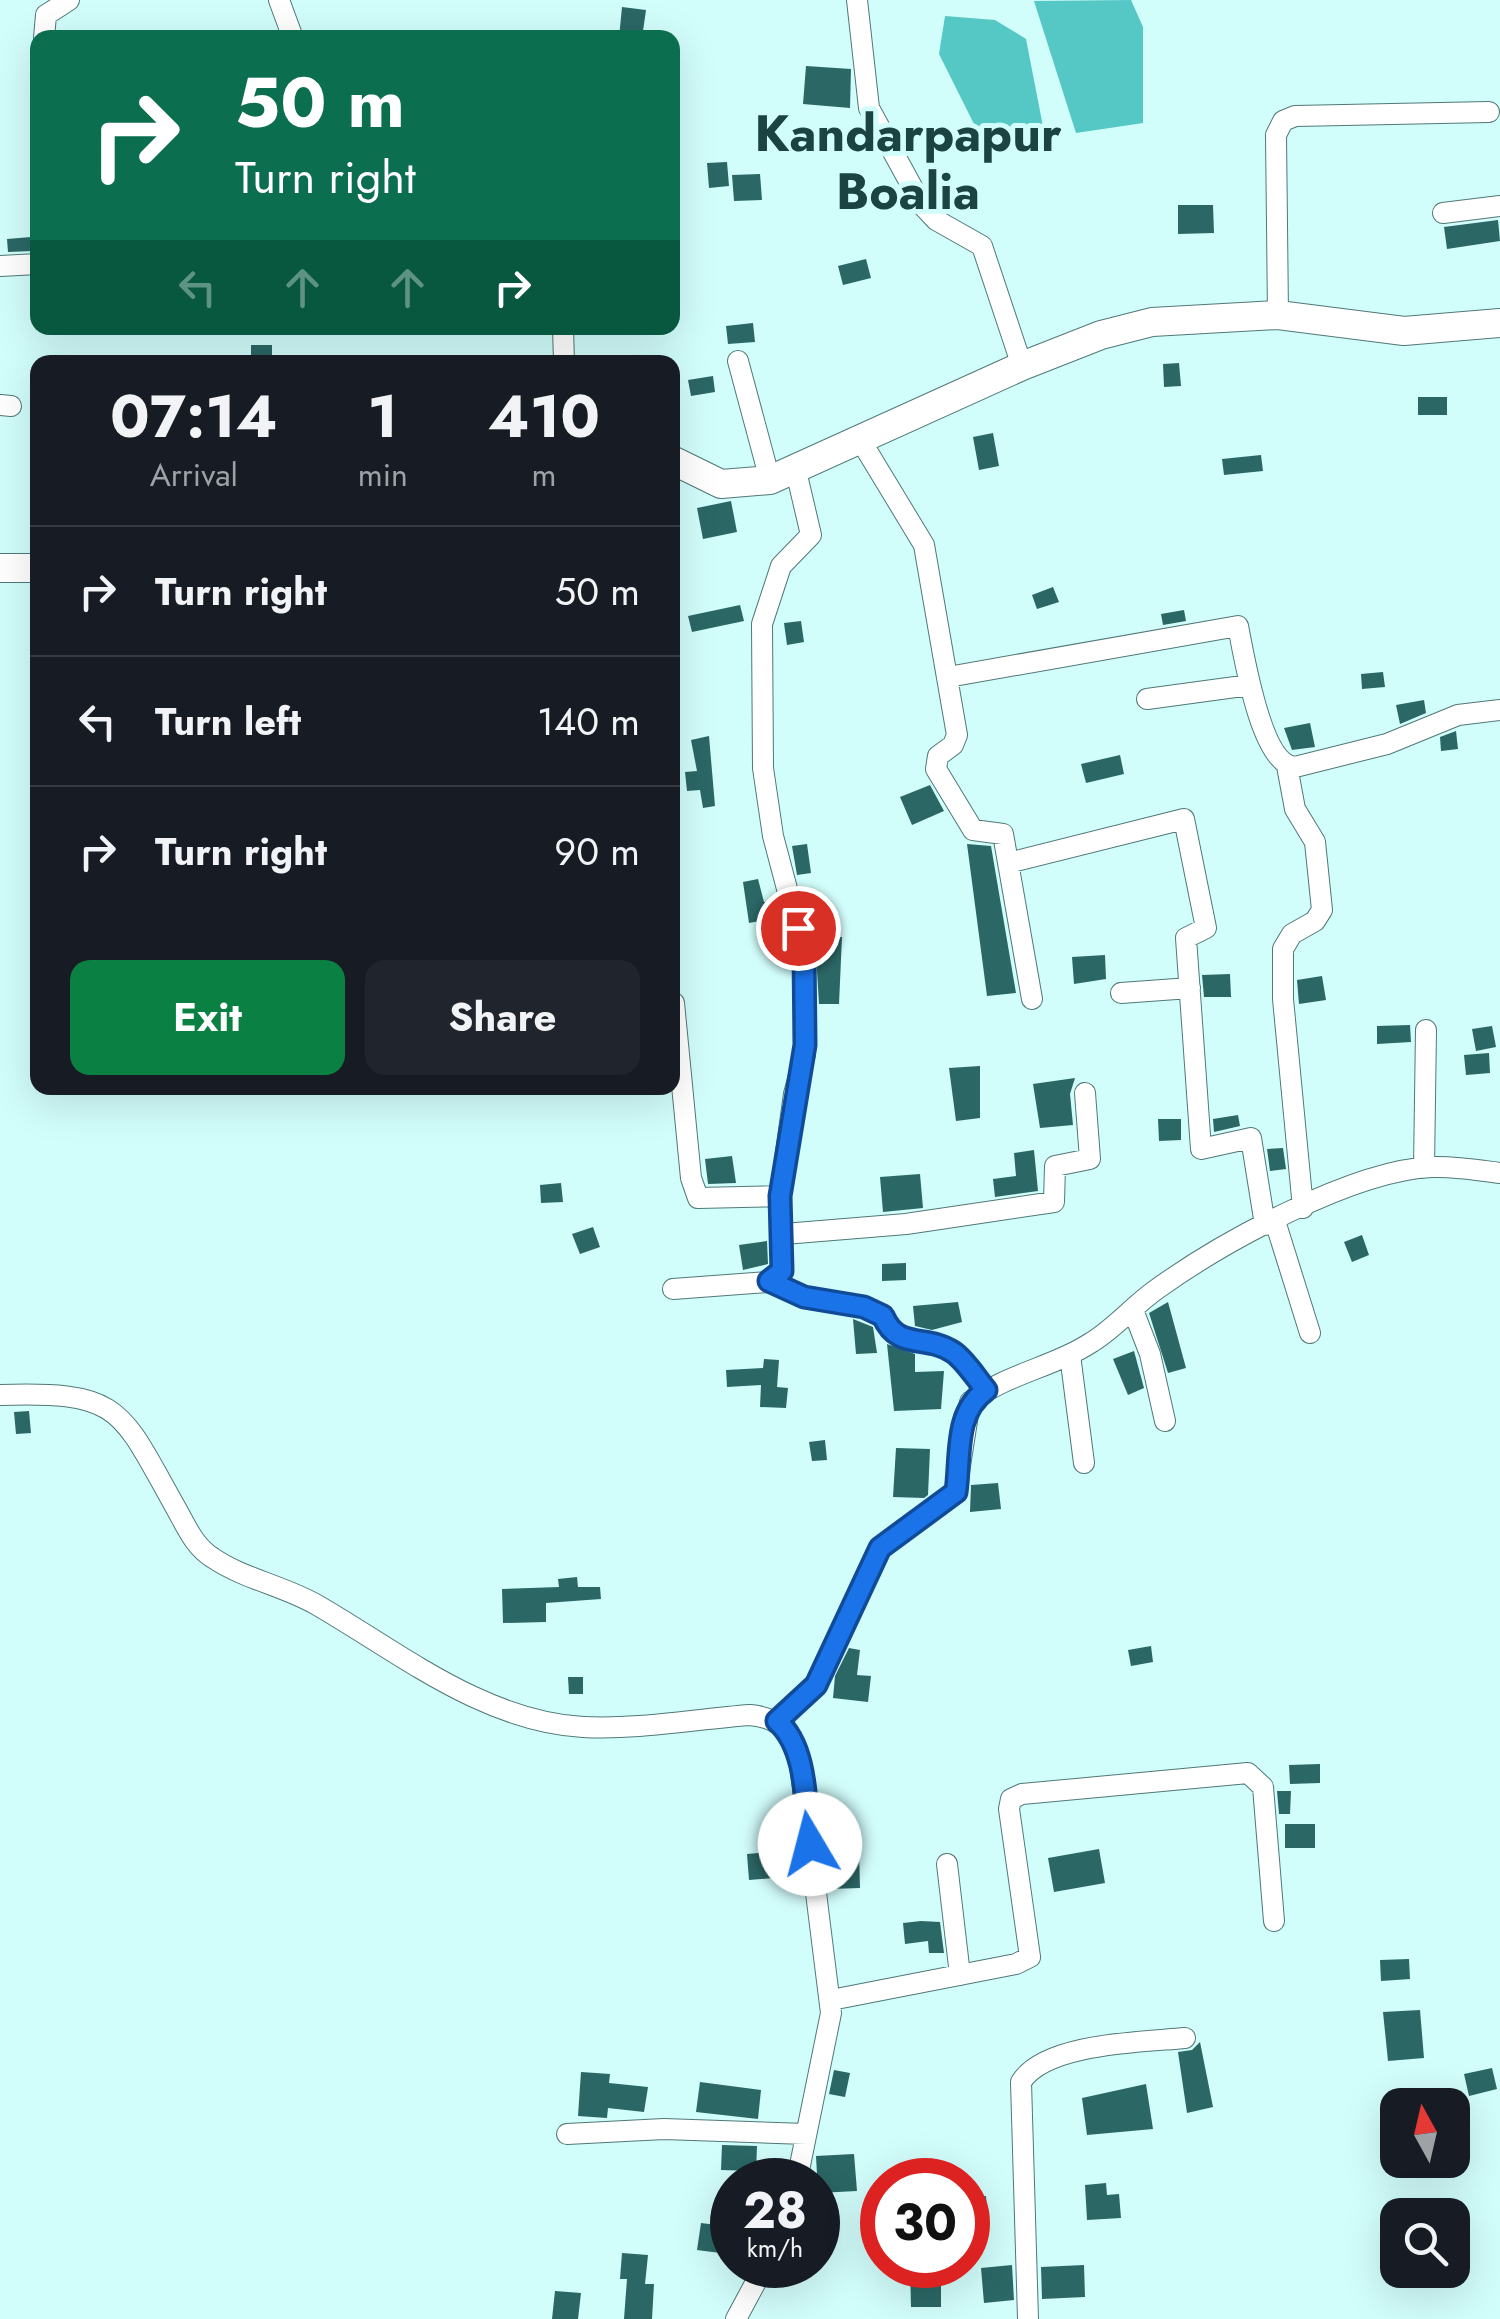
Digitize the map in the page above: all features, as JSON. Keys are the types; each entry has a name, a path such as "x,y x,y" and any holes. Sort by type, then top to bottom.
{"street":[{"path":"45,30 46,16 69,0"},
{"path":"280,0 291,30"},
{"path":"857,0 869,108 922,204 936,220 982,246 1022,366"},
{"path":"1278,315 1276,134 1283,122 1295,116 1490,112"},
{"path":"1443,213 1500,206"},
{"path":"0,266 30,264"},
{"path":"680,464 720,484 783,476 1022,366 1129,327 1198,317 1278,315 1404,331 1500,323"},
{"path":"738,361 810,536 782,566 762,624 763,768 773,836 804,953 805,977 804,1054 794,1094 780,1196 782,1271 769,1281"},
{"path":"861,441 924,544 957,740 938,756 936,769 973,830 1003,834 1032,999"},
{"path":"0,568 30,568"},
{"path":"948,678 1238,626 1250,685 1276,756 1287,766 1296,809 1315,842 1322,910 1315,921 1292,934 1284,950 1283,999 1303,1208"},
{"path":"1148,699 1250,685"},
{"path":"1287,766 1387,744 1458,714 1500,710"},
{"path":"1008,863 1184,819 1206,928 1186,938 1201,1148 1251,1138 1270,1223 1310,1333"},
{"path":"1121,992 1190,988"},
{"path":"1424,1168 1426,1030"},
{"path":"680,1064 691,1178 698,1198 780,1196"},
{"path":"784,1234 906,1224 1054,1202 1055,1166 1090,1159 1084,1094"},
{"path":"777,1721 816,1685 880,1548 956,1492 964,1417 970,1402 986,1390 1070,1355 1198,1262 1303,1208 1371,1180 1424,1168 1500,1173"},
{"path":"672,1289 769,1281 804,1297 864,1307 883,1316 889,1330 905,1341 954,1352 986,1390"},
{"path":"1133,1310 1165,1421"},
{"path":"1070,1355 1084,1464"},
{"path":"0,1395 66,1393 101,1404 129,1424 195,1542 213,1559 311,1601 424,1666 448,1685 500,1708 584,1727 750,1715 777,1721 792,1738 800,1765 830,2000 801,2158"},
{"path":"830,2000 1030,1957 1009,1809 1011,1799 1022,1794 1248,1773 1258,1778 1263,1786 1274,1921"},
{"path":"946,1864 960,1975"},
{"path":"1017,2319 1028,2319 1021,2082 1026,2073 1077,2051 1185,2038"},
{"path":"567,2134 664,2129 806,2134"},
{"path":"736,2319 753,2288"}],"water":[{"path":"1131,0 1143,27 1143,123 1076,133 1034,1"},
{"path":"945,16 995,20 1026,39 1047,147 985,146 939,54"}],"building":[{"path":"622,7 646,10 643,30 620,30"},
{"path":"806,66 851,69 850,108 803,104"},
{"path":"727,162 729,186 709,188 707,163"},
{"path":"760,174 762,200 734,201 732,175"},
{"path":"1178,205 1213,205 1214,233 1178,234"},
{"path":"1498,220 1500,241 1447,249 1444,227"},
{"path":"30,237 30,251 8,252 7,239"},
{"path":"866,259 871,278 843,285 838,266"},
{"path":"753,323 755,342 728,344 726,326"},
{"path":"251,345 272,345 272,355 251,355"},
{"path":"1179,363 1181,386 1164,387 1163,364"},
{"path":"713,376 715,392 691,396 688,380"},
{"path":"1418,397 1447,397 1447,415 1418,415"},
{"path":"993,433 999,466 979,470 973,437"},
{"path":"1261,455 1263,471 1224,475 1222,459"},
{"path":"731,501 737,532 703,539 697,508"},
{"path":"1053,587 1059,602 1037,609 1032,595"},
{"path":"740,605 744,621 692,632 688,616"},
{"path":"1184,610 1186,621 1163,625 1161,614"},
{"path":"801,621 804,642 787,645 784,623"},
{"path":"1383,672 1385,687 1362,689 1361,674"},
{"path":"1424,700 1426,713 1400,724 1396,705"},
{"path":"1310,723 1315,747 1292,750 1284,728"},
{"path":"1456,731 1458,749 1441,751 1440,737"},
{"path":"709,736 715,806 703,808 700,790 687,791 685,772 697,771 691,740"},
{"path":"1120,755 1124,774 1086,783 1081,764"},
{"path":"930,785 944,811 912,825 900,797"},
{"path":"807,844 811,873 797,875 792,846"},
{"path":"967,844 991,846 1016,993 987,996"},
{"path":"758,879 764,902 774,900 777,918 749,923 743,882"},
{"path":"842,937 839,1004 819,1004 815,939"},
{"path":"1105,955 1106,979 1074,984 1072,957"},
{"path":"1230,974 1231,997 1204,997 1202,975"},
{"path":"1322,976 1326,1000 1299,1004 1297,980"},
{"path":"1410,1025 1411,1042 1377,1044 1377,1026"},
{"path":"1492,1026 1496,1047 1476,1051 1472,1029"},
{"path":"1489,1053 1490,1073 1466,1075 1464,1055"},
{"path":"980,1066 980,1118 956,1121 949,1068"},
{"path":"1075,1078 1070,1094 1073,1125 1040,1128 1033,1084"},
{"path":"1238,1115 1240,1126 1214,1132 1213,1119"},
{"path":"1158,1119 1181,1119 1181,1140 1159,1141"},
{"path":"1283,1148 1286,1169 1270,1171 1267,1149"},
{"path":"1034,1150 1038,1191 995,1197 993,1179 1016,1176 1014,1153"},
{"path":"732,1156 736,1183 708,1184 705,1159"},
{"path":"920,1174 923,1208 883,1212 880,1177"},
{"path":"561,1183 563,1202 541,1203 540,1185"},
{"path":"593,1227 600,1247 580,1254 572,1234"},
{"path":"1362,1235 1369,1255 1352,1262 1344,1242"},
{"path":"767,1241 768,1264 743,1270 739,1245"},
{"path":"906,1263 906,1280 882,1281 882,1264"},
{"path":"958,1302 962,1322 932,1330 915,1326 913,1306"},
{"path":"1168,1302 1186,1368 1168,1373 1149,1313"},
{"path":"853,1319 873,1327 877,1353 856,1354"},
{"path":"887,1344 915,1354 915,1372 944,1371 941,1409 894,1411"},
{"path":"1134,1351 1144,1388 1128,1395 1113,1359"},
{"path":"764,1359 779,1360 777,1387 788,1388 786,1408 760,1407 761,1385 727,1387 726,1370 763,1368"},
{"path":"29,1411 31,1433 16,1434 14,1412"},
{"path":"825,1440 827,1460 812,1461 809,1442"},
{"path":"896,1448 930,1449 928,1495 924,1498 893,1497"},
{"path":"998,1483 1001,1509 970,1512 971,1485"},
{"path":"577,1577 578,1587 600,1587 601,1599 546,1603 546,1622 503,1623 502,1589 559,1587 558,1579"},
{"path":"1151,1646 1153,1662 1131,1666 1128,1650"},
{"path":"849,1648 860,1650 857,1675 871,1676 868,1702 833,1698 835,1676"},
{"path":"568,1677 583,1677 583,1694 569,1694"},
{"path":"1320,1764 1320,1783 1290,1784 1289,1765"},
{"path":"1277,1791 1291,1791 1290,1814 1279,1814"},
{"path":"1285,1824 1315,1824 1315,1848 1285,1848"},
{"path":"1099,1849 1105,1883 1054,1892 1048,1858"},
{"path":"859,1850 860,1888 829,1889 825,1851"},
{"path":"771,1852 773,1878 749,1880 747,1854"},
{"path":"940,1922 944,1953 929,1953 928,1941 905,1944 903,1923"},
{"path":"1409,1959 1410,1979 1381,1981 1380,1960"},
{"path":"1420,2010 1424,2058 1388,2061 1383,2012"},
{"path":"1200,2042 1213,2107 1187,2113 1178,2052 1192,2050"},
{"path":"1492,2068 1497,2089 1470,2096 1464,2074"},
{"path":"834,2070 850,2073 845,2097 829,2094"},
{"path":"581,2072 610,2074 609,2083 648,2087 644,2112 608,2108 607,2118 578,2116"},
{"path":"700,2082 761,2090 758,2119 696,2112"},
{"path":"1146,2084 1153,2129 1087,2135 1082,2098"},
{"path":"722,2145 757,2146 757,2158 721,2158"},
{"path":"854,2154 857,2191 840,2192 840,2158 816,2156"},
{"path":"1106,2183 1107,2195 1119,2194 1121,2218 1087,2220 1085,2185"},
{"path":"701,2223 710,2224 710,2252 697,2250"},
{"path":"622,2253 648,2255 645,2284 654,2284 652,2319 624,2319 627,2279 620,2279"},
{"path":"1012,2265 1014,2300 984,2303 983,2288 990,2288 990,2267"},
{"path":"1084,2265 1085,2297 1042,2299 1041,2267"},
{"path":"911,2288 941,2288 941,2307 911,2307"},
{"path":"555,2291 581,2293 578,2319 552,2319"}],"district":[{"name":"Kandarpapur Boalia","path":"908,162"}],"route":[{"path":"798,928 804,953 805,1045 780,1196 782,1271 769,1281 804,1297 864,1307 883,1316 889,1330 905,1341 954,1352 986,1390 970,1402 964,1417 956,1492 880,1548 816,1685 777,1721 792,1738 800,1765 810,1844"}]}
